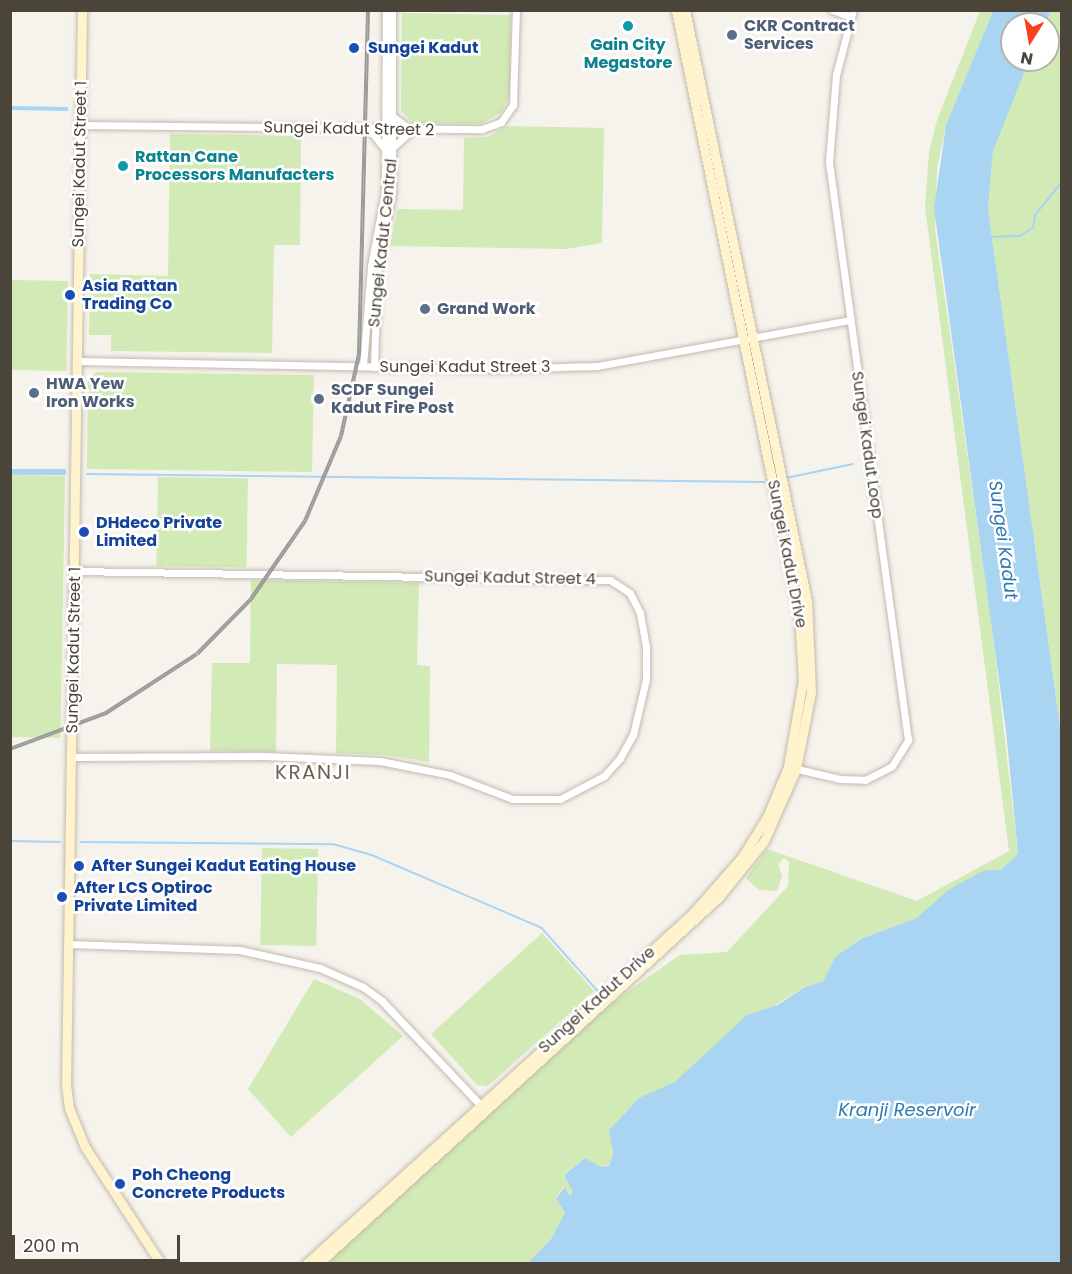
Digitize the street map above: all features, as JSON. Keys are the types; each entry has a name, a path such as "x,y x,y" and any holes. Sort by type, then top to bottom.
{"main road":[{"name":"Sungei Kadut Street 1","path":"82,10 71,757 69,1108 85,1147 161,1263"},
{"name":"Sungei Kadut Drive","path":"676,10 748,337"},
{"name":"Sungei Kadut Drive","path":"318,1263 692,914 742,857 767,817 792,768 803,680 804,642 792,565 685,10"},
{"name":"Sungei Kadut Drive","path":"306,1263 483,1109"}],"street":[{"name":"Sungei Kadut Central","path":"374,367 377,273 392,192 386,10"},
{"name":"Sungei Kadut Central","path":"389,116 392,10"},
{"name":"Sungei Kadut Street 2","path":"80,125 467,131 501,122 513,105 517,78 516,10"},
{"path":"832,10 852,14"},
{"name":"Sungei Kadut Loop","path":"792,768 840,779 865,780 892,766 908,740 829,162 836,75 852,14"},
{"path":"389,116 412,130 397,140 389,149 370,130 389,116"},
{"name":"Sungei Kadut Central","path":"363,366 371,266 385,192 389,149"},
{"name":"Sungei Kadut Street 3","path":"77,361 374,367 597,366 849,320"},
{"name":"Sungei Kadut Street 4","path":"71,757 264,756 380,761 421,766 513,799 560,799 584,790 620,759 633,735 646,679 646,647 640,613 630,592 610,580 75,572"},
{"path":"69,944 240,950 320,968 363,987 382,1001 483,1109"}],"green space":[{"path":"980,11 993,11 946,125 937,169 935,229 992,627 1018,855 1002,869 992,870 917,918 863,938 836,956 823,981 802,988 730,1035 675,1083 638,1099 609,1130 613,1152 609,1165 601,1167 585,1158 564,1174 573,1192 571,1196 564,1187 556,1197 565,1213 551,1239 528,1263 324,1264 585,1021 680,955 727,952 788,886 789,862 784,858 778,864 782,876 777,891 759,890 746,878 767,849 917,901 1009,851 925,207 929,152 937,120"},
{"path":"1061,11 1061,733 988,209 993,151 1024,72 1060,72 1060,12 1051,12"},
{"path":"402,13 511,15 510,94 502,112 481,124 413,123 401,111"},
{"path":"507,126 604,128 602,243 566,249 390,246 398,209 463,210 464,138 487,137"},
{"path":"170,134 301,136 300,245 274,245 272,353 111,351 111,335 89,335 90,274 168,276"},
{"path":"11,280 68,281 66,371 10,370"},
{"path":"96,372 314,375 312,472 87,469 88,380"},
{"path":"11,475 65,476 60,738 10,737"},
{"path":"158,477 248,479 246,568 156,566"},
{"path":"251,580 419,583 417,665 430,666 429,762 385,755 336,753 337,665 277,664 276,752 210,751 212,663 250,663"},
{"path":"262,848 318,849 316,946 260,945"},
{"path":"542,933 594,991 488,1086 477,1085 431,1034"},
{"path":"314,979 360,999 403,1036 291,1137 248,1089"}],"water":[{"name":"Kranji Reservoir","path":"993,11 1051,11 1000,12 1000,72 1024,72 993,151 988,209 1061,733 1061,1263 528,1263 551,1239 565,1213 556,1198 565,1187 570,1196 573,1192 564,1175 585,1158 601,1167 609,1166 613,1153 609,1130 639,1098 675,1082 747,1015 778,1005 803,988 823,981 836,956 863,938 917,918 948,890 983,871 1002,869 1018,854 1006,731 934,208 946,125"},
{"path":"11,106 68,107 68,111 11,110"},
{"path":"11,469 66,469 66,475 11,475"}],"waterway":[{"path":"987,237 1020,236 1033,228 1035,215 1062,182"},
{"path":"786,478 853,464"},
{"path":"87,474 764,482"},
{"path":"10,841 60,842"},
{"path":"81,842 333,844 372,855 542,928 598,991"}],"railway":[{"path":"10,749 106,713 197,654 251,599 305,521 341,436 359,354 368,10"}],"place":[{"name":"Gain City Megastore","path":"628,26"},
{"name":"CKR Contract Services","path":"732,35"},
{"name":"Sungei Kadut","path":"354,48"},
{"name":"Rattan Cane Processors Manufacters","path":"123,166"},
{"name":"Asia Rattan Trading Co","path":"70,295"},
{"name":"Grand Work","path":"425,309"},
{"name":"HWA Yew Iron Works","path":"34,393"},
{"name":"SCDF Sungei Kadut Fire Post","path":"319,399"},
{"name":"DHdeco Private Limited","path":"84,532"},
{"name":"After Sungei Kadut Eating House","path":"79,866"},
{"name":"After LCS Optiroc Private Limited","path":"62,897"},
{"name":"Poh Cheong Concrete Products","path":"120,1184"}],"district":[{"name":"KRANJI","path":"313,772"}]}
